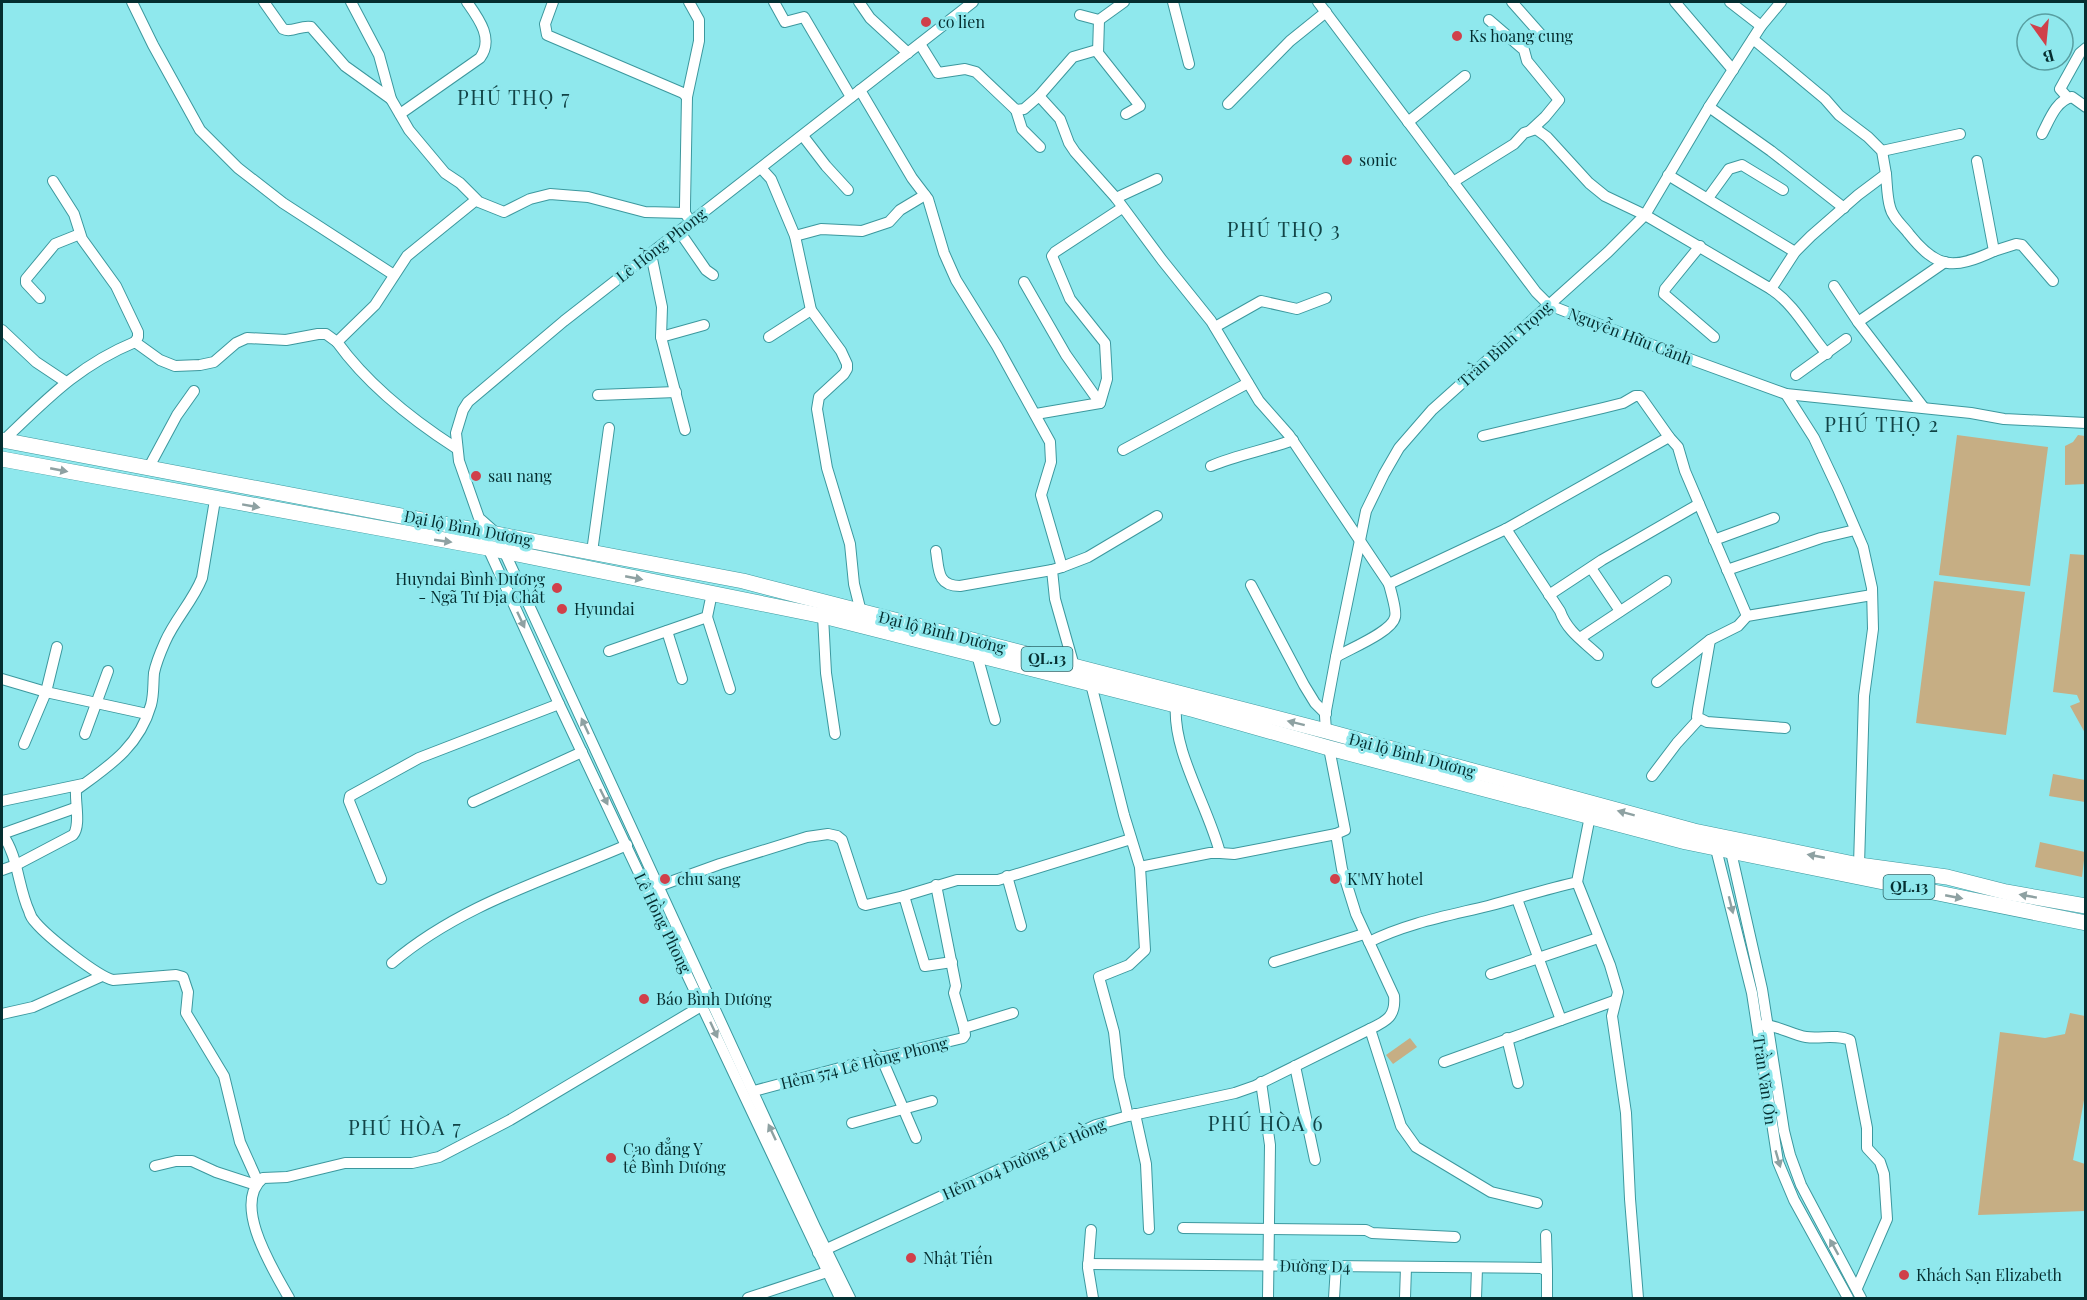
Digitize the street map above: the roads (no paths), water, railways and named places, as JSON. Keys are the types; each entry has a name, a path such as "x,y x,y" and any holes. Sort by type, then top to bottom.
{"highway":[{"name":"Đại lộ Bình Dương","path":"3,440 479,524 497,534 743,581 1326,731 1694,831 1858,865 1947,877 2006,892 2085,906"},
{"name":"Đại lộ Bình Dương","path":"2,459 215,500 504,551 823,616 1176,705 1329,748 1724,850 2085,923"},
{"path":"479,524 488,548"},
{"path":"497,534 504,551"},
{"path":"1326,731 1329,748"}],"street":[{"path":"132,2 190,114 206,136 238,168 283,203 394,275"},
{"path":"264,2 282,29 311,27 345,66 391,99"},
{"path":"351,2 379,56 391,99 409,130 433,161 476,200 504,212 542,195 570,194 607,201 645,212 688,217 687,97 699,41 699,20 689,2"},
{"path":"400,114 480,58 486,50 485,34 467,2"},
{"path":"554,2 545,24 547,35 683,93 687,97"},
{"path":"774,2 785,22 804,17 925,195 944,253 956,280 982,320 1050,442 1051,462 1041,495 1057,569 1055,599 1074,666"},
{"path":"859,2 870,18 908,53"},
{"name":"Lê Hồng Phong","path":"479,524 456,448 456,433 468,402 564,321 679,231 688,217 761,168 973,2"},
{"path":"1099,20 1124,2"},
{"path":"1173,2 1189,64"},
{"name":"Nguyễn Hữu Cảnh","path":"1318,2 1536,292 1549,305 1786,394 1971,413 2004,419 2085,423"},
{"path":"1512,2 1543,37"},
{"path":"1675,2 1733,70"},
{"path":"1730,2 1761,26"},
{"name":"Trần Bình Trọng","path":"1326,731 1326,714 1336,657 1366,511 1400,448 1432,410 1645,215 1709,106 1761,26 1781,2"},
{"path":"1228,104 1290,41 1326,12"},
{"path":"1080,15 1099,20"},
{"path":"1099,20 1097,50 1140,106 1126,114"},
{"path":"1453,182 1514,144 1545,117 1559,100 1527,61 1524,50 1489,20"},
{"path":"1753,39 1825,99 1839,115 1868,136 1882,151 1890,208 1927,255 1945,262 1959,263 1973,261 2016,244 2022,245 2053,281"},
{"path":"920,44 938,73 965,69 976,72 1016,110 1022,129 1040,147"},
{"path":"2068,98 2061,89 2085,48"},
{"path":"1016,110 1024,109 1039,96 1073,57 1097,50"},
{"path":"1408,122 1465,76"},
{"path":"1039,96 1060,119 1075,152 1116,198 1215,327 1259,401 1293,440 1389,584 1396,616 1392,624 1383,632 1336,657"},
{"path":"2042,135 2060,102 2072,97 2085,107"},
{"path":"1709,106 1771,150 1844,208"},
{"path":"1531,130 1536,129 1547,137 1589,183 1605,196 1645,215 1700,246 1784,298 1827,354"},
{"path":"1882,151 1960,134"},
{"path":"803,136 848,190"},
{"path":"1977,161 1994,251"},
{"path":"1708,198 1729,169 1742,165 1783,190"},
{"path":"761,168 771,179 795,236 811,310 836,343 847,364 847,369 841,378 819,397 817,409 827,468 850,544 854,584 861,612"},
{"path":"1771,289 1796,252 1844,208 1886,174"},
{"path":"1668,176 1796,252"},
{"path":"1116,198 1157,179"},
{"path":"3,440 86,366 135,342 138,337 138,332 116,286 82,239 74,214 53,182"},
{"path":"795,236 821,229 862,231 889,222 900,210 925,195"},
{"path":"337,342 375,305 407,256 476,200"},
{"path":"1100,403 1107,379 1105,343 1070,299 1052,256 1122,208"},
{"path":"679,231 706,270 713,275"},
{"path":"40,298 26,279 55,244 80,234"},
{"path":"1700,246 1665,289 1664,294 1714,337"},
{"path":"651,254 662,308 661,337 685,430"},
{"path":"1858,322 1945,262"},
{"path":"1024,282 1066,355 1100,403"},
{"path":"1834,286 1858,322 1924,408"},
{"path":"1215,327 1256,302 1266,300 1297,309 1326,298"},
{"path":"769,337 811,310"},
{"path":"661,337 704,325"},
{"path":"2,330 36,362 66,382"},
{"path":"135,342 159,360 175,366 200,365 214,362 236,343 247,338 286,340 326,334 337,342 351,362 396,404 431,432 456,448"},
{"path":"1796,375 1846,339"},
{"path":"1123,450 1248,383"},
{"path":"149,467 177,415 194,391"},
{"path":"598,396 676,392"},
{"path":"1786,394 1814,438 1863,547 1872,595 1872,629 1864,696 1858,865"},
{"path":"1483,436 1613,406 1640,396 1678,447 1685,471 1747,616"},
{"path":"1036,414 1100,403"},
{"path":"592,552 609,428"},
{"path":"1389,584 1506,529 1669,437"},
{"path":"1210,466 1231,457 1293,440"},
{"path":"2,870 74,835 78,830 75,808 76,790 117,760 130,747 147,714 154,690 154,671 165,642 202,578 215,500"},
{"path":"1549,595 1699,504"},
{"path":"936,551 942,578 950,586 1057,569 1088,557 1157,516"},
{"path":"1714,540 1774,518"},
{"path":"1506,529 1560,611 1571,632 1599,655"},
{"path":"1727,570 1821,538 1855,530"},
{"name":"Lê Hồng Phong","path":"488,548 651,900 822,1251 850,1299"},
{"name":"Lê Hồng Phong","path":"504,551 754,1091 840,1299"},
{"path":"1591,568 1620,611"},
{"path":"1580,638 1666,581"},
{"path":"1251,585 1304,685 1315,703 1326,714"},
{"path":"712,593 707,617 730,689"},
{"path":"1657,682 1710,640 1738,626 1747,616 1872,595"},
{"path":"823,616 826,673 835,734"},
{"path":"609,651 707,617"},
{"path":"667,631 682,679"},
{"path":"1699,719 1698,709 1710,640"},
{"path":"24,744 45,692 57,647"},
{"path":"977,655 995,720"},
{"path":"85,734 108,672"},
{"path":"2,679 45,692 147,714"},
{"path":"1091,684 1140,867 1145,950 1129,965 1099,977 1114,1032 1119,1077 1147,1170 1149,1229"},
{"path":"381,879 349,801 350,796 419,758 559,704"},
{"path":"1176,705 1175,722 1179,739 1211,822 1220,853"},
{"path":"1699,719 1707,722 1785,728"},
{"path":"1652,776 1699,719"},
{"name":"Hẻm 104 Đường Lê Hồng","path":"822,1251 1096,1125 1131,1115 1235,1094 1384,1022 1391,1016 1395,1006 1394,996 1347,889 1336,834 1345,830 1329,748"},
{"path":"473,802 582,752"},
{"path":"2,801 86,783"},
{"path":"75,808 2,834 16,865 22,893 35,922 102,976 113,981 176,975 183,977 188,992 186,1013 224,1076 240,1142 257,1184"},
{"path":"1590,816 1577,882 1616,981 1618,992 1612,1016 1626,1113 1638,1299"},
{"path":"659,886 729,861 807,837 828,834 842,840 863,904 866,905 957,880 998,880 1131,839"},
{"path":"1140,867 1210,853 1234,854 1336,834"},
{"path":"392,963 434,932 473,910 521,887 627,845"},
{"name":"Trần Văn Ơn","path":"1724,850 1739,939 1763,1025 1784,1131 1796,1174 1813,1210 1859,1293"},
{"path":"1007,876 1021,926"},
{"path":"1274,962 1577,882"},
{"path":"936,885 957,987 954,993 964,1028 1013,1013"},
{"path":"904,896 925,966 952,962"},
{"path":"1517,899 1561,1020"},
{"path":"1491,974 1598,938"},
{"path":"2,1014 33,1007 102,976"},
{"path":"1444,1062 1614,1001"},
{"path":"289,1299 262,1247 255,1227 251,1197 257,1184 263,1178 287,1177 345,1163 412,1163 439,1157 510,1120 703,1005"},
{"path":"1763,1025 1808,1037 1843,1037 1850,1040 1867,1128 1868,1148 1880,1162 1884,1174 1887,1219 1859,1293"},
{"name":"Trần Văn Ơn","path":"1763,1025 1772,1130 1778,1162 1794,1200 1848,1299"},
{"name":"Hẻm 574 Lê Hồng Phong","path":"754,1091 963,1038 964,1028"},
{"path":"1370,1029 1401,1126 1416,1147 1491,1192 1537,1203"},
{"path":"1507,1038 1518,1083"},
{"path":"881,1058 916,1138"},
{"path":"1295,1066 1315,1160"},
{"path":"1261,1082 1270,1145 1268,1299"},
{"path":"852,1123 932,1101"},
{"path":"155,1166 176,1161 192,1161 216,1172 257,1184"},
{"path":"1183,1228 1366,1230 1372,1233 1455,1237"},
{"path":"1091,1230 1088,1264 1093,1299"},
{"path":"1546,1235 1544,1270 1547,1299"},
{"name":"Đường D4","path":"1088,1264 1544,1270"},
{"path":"1334,1299 1336,1266"},
{"path":"1405,1299 1406,1267"},
{"path":"1476,1268 1476,1299"},
{"path":"748,1299 827,1272"}],"place":[{"name":"co lien","path":"926,22"},
{"name":"Ks hoang cung","path":"1457,36"},
{"name":"sonic","path":"1347,160"},
{"name":"sau nang","path":"476,476"},
{"name":"Huyndai Bình Dương - Ngã Tư Địa Chất","path":"557,588"},
{"name":"Hyundai","path":"562,609"},
{"name":"chu sang","path":"665,879"},
{"name":"K'MY hotel","path":"1335,879"},
{"name":"Báo Bình Dương","path":"644,999"},
{"name":"Cao đẳng Y tế Bình Dương","path":"611,1158"},
{"name":"Nhật Tiến","path":"911,1258"},
{"name":"Khách Sạn Elizabeth","path":"1904,1275"}],"district":[{"name":"PHÚ THỌ 7","path":"514,98"},
{"name":"PHÚ THỌ 3","path":"1284,230"},
{"name":"PHÚ THỌ 2","path":"1882,425"},
{"name":"PHÚ HÒA 6","path":"1266,1124"},
{"name":"PHÚ HÒA 7","path":"405,1128"}]}
